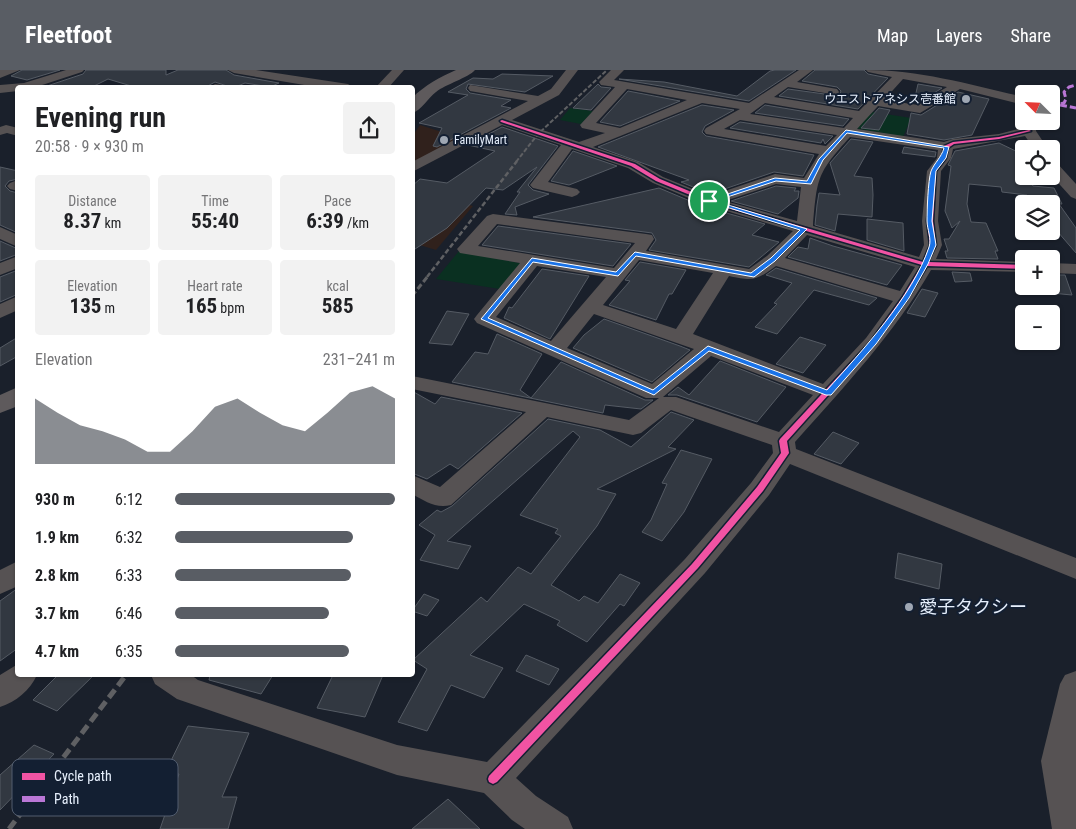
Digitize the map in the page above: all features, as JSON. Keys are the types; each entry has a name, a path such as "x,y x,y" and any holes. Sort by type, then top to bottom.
{"highway":[{"path":"415,106 434,87 468,70"},
{"path":"0,405 15,397"}],"street":[{"path":"0,74 14,70"},
{"path":"27,85 78,70"},
{"path":"234,70 330,85"},
{"path":"258,85 296,70"},
{"path":"384,85 398,70"},
{"path":"415,166 555,92 572,70"},
{"path":"618,70 605,82 700,99 745,112 846,132 946,147 954,142 999,138 1019,130"},
{"path":"806,70 784,83 745,112 711,132 828,151"},
{"path":"872,70 1015,99"},
{"path":"635,254 752,275 773,260 804,229 809,183 828,151 860,115 900,75"},
{"path":"784,83 833,92"},
{"path":"621,132 587,124 622,86"},
{"path":"874,102 920,109 958,86"},
{"path":"0,89 15,87"},
{"path":"474,88 541,100"},
{"path":"572,192 538,186 575,145 621,132 700,99"},
{"path":"763,99 860,115"},
{"path":"502,121 633,165 658,180 709,201 925,264 1015,267"},
{"path":"0,131 6,129 15,131"},
{"path":"493,778 695,566 760,489 784,447 873,342 905,298 925,264 933,245 930,221 934,171 944,158 946,147"},
{"path":"1060,175 1076,194"},
{"path":"709,201 775,179 809,183"},
{"path":"555,349 635,254 646,239 493,219 466,249 618,274"},
{"path":"0,233 15,240"},
{"path":"532,260 484,319 654,393 708,348"},
{"path":"773,260 905,298"},
{"path":"0,270 15,262"},
{"path":"1060,268 1076,269"},
{"path":"681,337 723,271"},
{"path":"0,312 15,304"},
{"path":"591,307 681,337 828,393"},
{"path":"415,383 633,428 668,402 784,447 1076,569"},
{"path":"415,485 442,499 542,410"},
{"path":"0,694 20,677"},
{"path":"169,677 188,690 397,760 493,778 524,808 555,829"},
{"path":"1070,829 1058,761 1076,684"}],"shaded area":[{"path":"420,125 464,139 415,163 415,132"},
{"path":"439,197 473,206 436,250 415,244 415,239"}],"green space":[{"path":"570,108 593,111 581,124 560,120"},
{"path":"873,112 911,118 903,137 855,128"},
{"path":"459,251 524,264 500,289 436,279"}],"building":[{"path":"22,70 60,70 27,80 11,76"},
{"path":"86,70 166,70 166,75 178,70 226,70 234,75 279,83 274,85 245,83 240,85 224,85 215,82 210,85 128,85 108,79 96,85 50,85 83,74"},
{"path":"796,70 749,101 619,79 664,82 737,96 770,71"},
{"path":"815,70 864,70 868,74 888,78 858,109 779,96 788,89 839,96 841,91 837,87 802,81"},
{"path":"502,74 553,76 525,92 468,84 466,89 470,93 511,100 501,106 511,108 437,147 433,146 442,128 419,123 468,95 448,92 473,78 493,79"},
{"path":"598,84 601,87 611,88 591,110 573,108"},
{"path":"918,84 942,88 918,103 914,102"},
{"path":"628,91 680,101 620,126 600,122"},
{"path":"958,92 989,99 972,135 944,140 907,134 911,113 921,115"},
{"path":"702,105 734,110 705,126 702,132 706,136 814,155 803,176 774,172 710,194 681,182 689,180 598,147"},
{"path":"765,105 849,119 843,126 755,113"},
{"path":"879,108 890,110 879,130 861,128"},
{"path":"740,122 833,136 825,144 823,139 821,143 730,128"},
{"path":"502,127 558,146 528,185 533,190 549,194 515,207 517,215 505,214 520,192 517,192 537,167 503,190 486,188 447,228 415,249 415,183 420,179 447,183 495,151 468,145"},
{"path":"851,139 873,142 854,176 872,178 872,217 838,214 835,231 815,225 819,193 840,195 830,163"},
{"path":"999,143 1015,151 1015,185 1054,188 1058,195 1027,195 1002,192 1001,187 969,184 967,204 971,222 986,223 998,251 995,251 998,259 947,258 945,251 948,251 944,239 949,239 960,221 952,228 945,211 951,166 948,165 955,151"},
{"path":"904,147 936,152 935,157 902,153"},
{"path":"573,151 617,166 569,185 551,181"},
{"path":"0,167 15,170 15,180 9,181 5,186 10,191 15,192 15,232 0,225"},
{"path":"776,186 796,188 794,191 799,191 798,198 778,214 731,201"},
{"path":"659,188 702,206 765,224 752,235 779,242 749,267 649,250 656,240 652,233 533,217"},
{"path":"1060,205 1076,228 1076,253 1060,234"},
{"path":"867,219 903,223 904,251 867,240"},
{"path":"498,226 631,244 613,266 482,245"},
{"path":"810,238 902,265 887,285 788,257 798,247 808,249"},
{"path":"0,241 15,248 15,255 0,261"},
{"path":"640,262 686,270 672,294 669,294 656,320 609,305 630,281 625,280"},
{"path":"776,268 877,298 869,305 814,290 777,334 755,327 777,304 774,303 792,283 766,275"},
{"path":"542,269 589,276 550,339 504,318 509,307 512,308"},
{"path":"15,271 15,295 0,302 0,277"},
{"path":"952,272 970,273 972,281 955,282"},
{"path":"1060,275 1065,275 1072,295 1060,294"},
{"path":"922,289 938,293 925,317 907,313"},
{"path":"447,311 469,314 452,345 429,343"},
{"path":"604,319 690,350 652,382 573,348 584,335"},
{"path":"497,334 542,354 520,390 531,398 561,362 645,400 653,400 641,409 605,405 603,413 452,382 475,352 488,354"},
{"path":"800,337 826,345 803,373 776,364"},
{"path":"15,339 15,358 0,366 0,348"},
{"path":"720,361 786,387 757,422 677,395 668,395 678,387 689,395"},
{"path":"415,393 435,404 441,397 522,413 458,469 450,464 427,479 415,474"},
{"path":"671,412 694,420 668,447 676,449 597,489 616,494 597,526 551,585 579,601 584,596 598,603 620,574 640,583 624,606 620,604 587,642 557,625 560,621 524,604 470,655 503,668 484,698 451,685 427,731 398,722 427,669 415,661 415,658 481,597 487,602 518,567 531,574 561,536 555,533 558,529 520,515 580,437 573,431 447,541 471,546 458,569 420,560 435,535 419,525 437,510 441,512 452,506 548,419 600,430 631,447"},
{"path":"833,432 859,443 841,464 814,454"},
{"path":"681,450 712,459 684,512 662,541 642,532 651,520 667,484 662,483"},
{"path":"898,553 942,564 939,589 895,578"},
{"path":"15,590 15,650 0,661 0,601"},
{"path":"424,594 439,600 427,616 415,612 415,607"},
{"path":"526,655 559,669 549,685 516,671"},
{"path":"56,677 92,677 57,711 33,700"},
{"path":"210,677 272,677 261,694 209,680"},
{"path":"332,677 382,677 365,717 317,708"},
{"path":"188,726 249,733 222,797 237,797 228,829 160,829 164,816 178,816 178,759 172,759"},
{"path":"34,745 54,754 49,759 18,759"},
{"path":"12,764 12,798 0,810 0,775"},
{"path":"448,799 480,829 412,829"}],"railway":[{"path":"516,162 538,134 607,70"},
{"path":"427,277 517,161"},
{"path":"415,292 428,276"},
{"path":"62,759 124,677"},
{"path":"9,829 19,816"}],"marked path":[{"path":"1060,104 1064,103 1066,99 1064,92 1069,87 1076,85"},
{"path":"1060,105 1076,108"}],"cycle path":[{"path":"502,121 633,165 658,180 709,201 925,264 1015,267"},
{"path":"493,779 695,566 760,489 785,453 783,441 873,342 905,298 925,264 933,245 930,221 934,171 944,158 946,147 953,143 999,138 1029,131"}],"place":[{"name":"ウエストアネシス壱番館","path":"966,99"},
{"name":"FamilyMart","path":"444,140"},
{"name":"愛子タクシー","path":"909,607"}],"route":[{"path":"846,132 946,147 944,158 934,171 930,194 930,221 933,245 925,264 905,298 873,342 828,393 708,348 654,393 484,319 532,260 618,274 635,254 752,275 773,260 804,229 709,201 775,179 809,183 821,160 846,132"}]}
